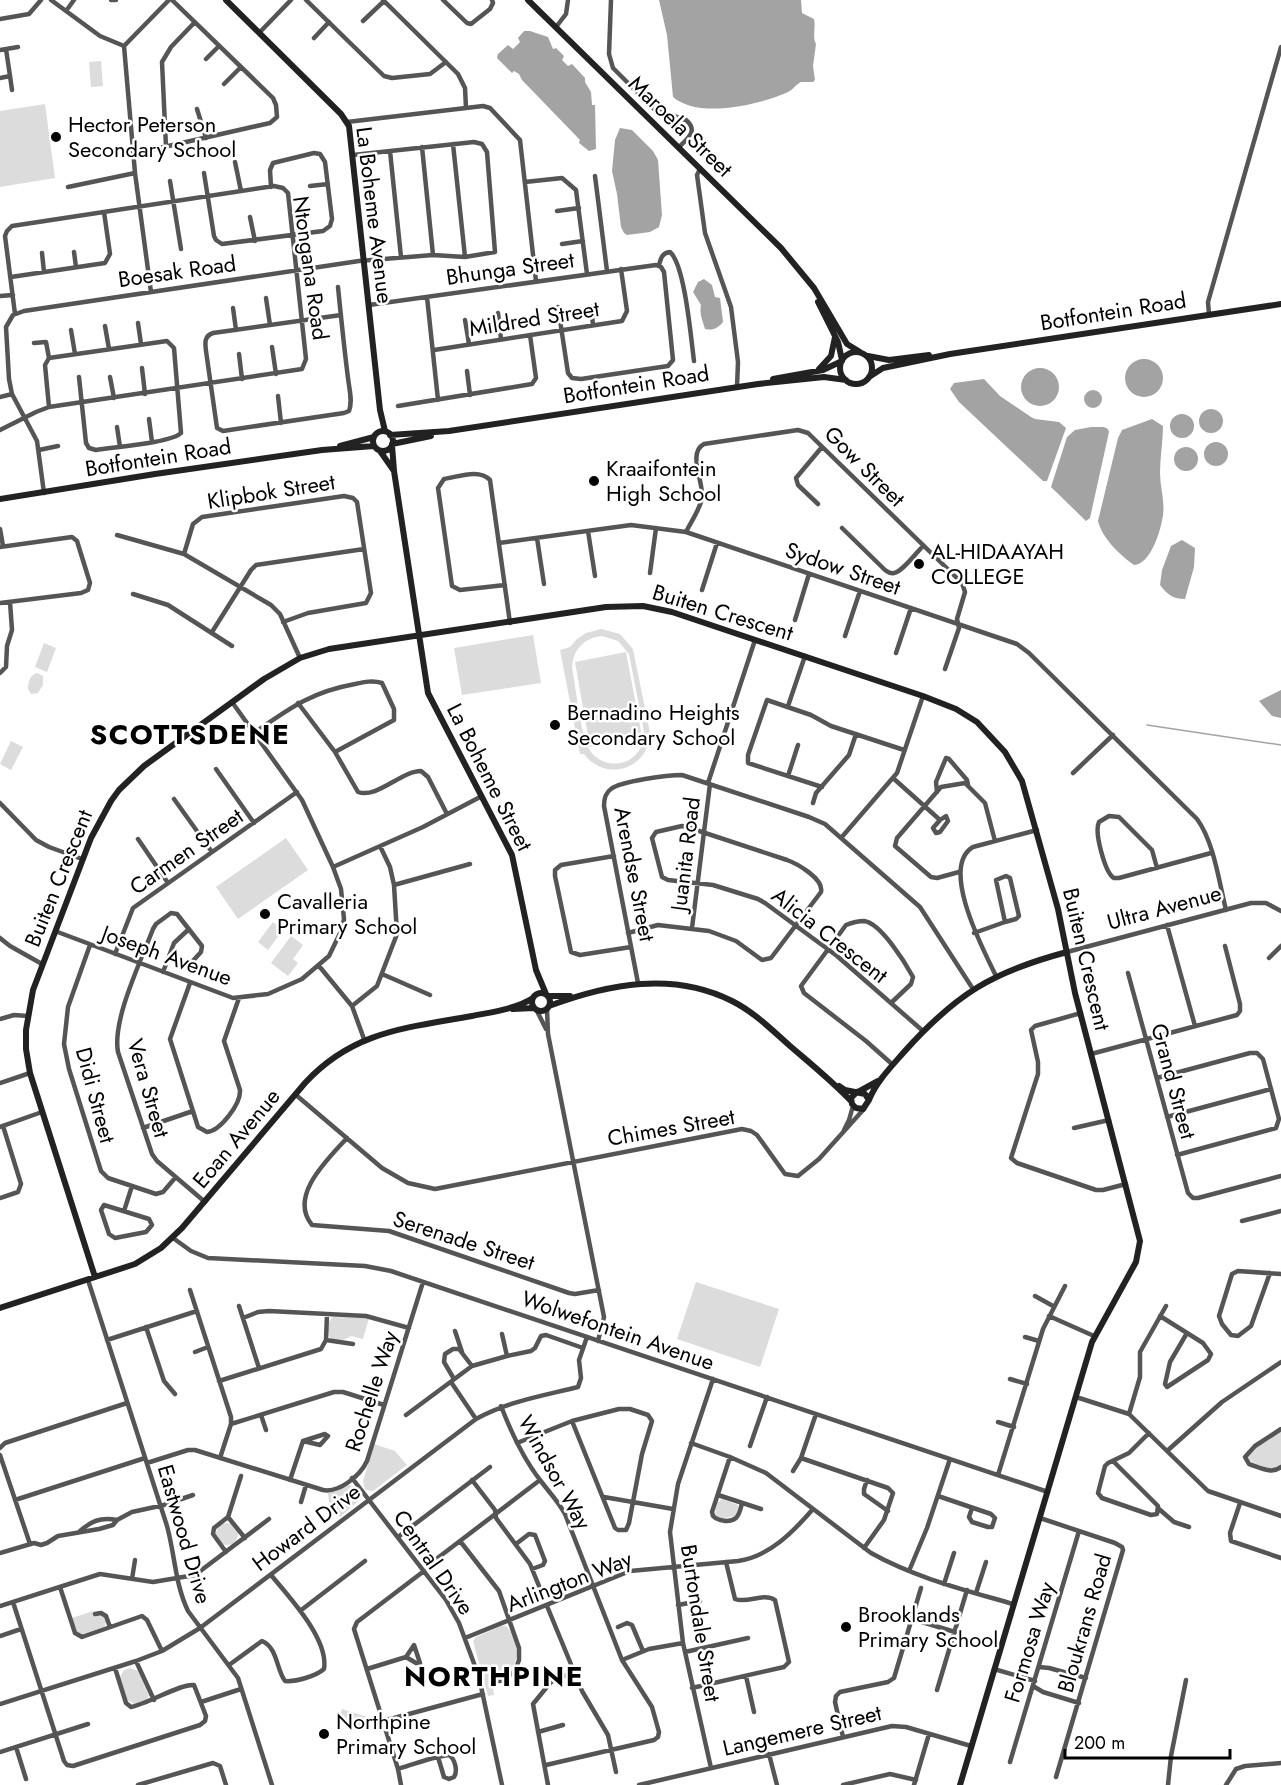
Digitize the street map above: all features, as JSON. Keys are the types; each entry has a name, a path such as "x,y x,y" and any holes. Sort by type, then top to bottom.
{"street":[{"path":"0,19 28,15 41,0"},
{"path":"51,0 104,38 124,46"},
{"path":"66,11 74,0"},
{"path":"111,0 116,0"},
{"path":"124,46 171,0 273,98 277,111 275,119 270,123 133,154"},
{"name":"La Boheme Avenue","path":"226,0 347,122 353,155 380,412 392,444"},
{"path":"259,33 291,0"},
{"path":"306,0 384,76 430,74 446,62"},
{"path":"443,0 467,23 471,24 490,9 492,0"},
{"name":"Maroela Street","path":"528,0 781,248 814,288 847,344 862,354"},
{"path":"556,27 566,14 568,0"},
{"path":"611,0 610,64 655,110 686,120 690,124 691,134 678,148"},
{"path":"363,21 385,1 458,74 463,83 466,108"},
{"path":"166,147 161,65 171,47 195,22"},
{"path":"314,38 329,22"},
{"path":"124,46 135,173 151,292"},
{"path":"206,59 219,46"},
{"path":"12,90 3,49 18,47"},
{"path":"1209,315 1208,302 1281,47"},
{"path":"224,84 241,67"},
{"path":"0,78 10,76"},
{"path":"347,122 483,106 490,108 519,136 521,142 536,281"},
{"path":"197,109 206,138"},
{"name":"Boesak Road","path":"15,314 24,310 364,261 433,255 465,257 496,251 487,152 482,144 477,142 453,144"},
{"path":"353,155 453,144 465,257"},
{"path":"422,147 433,255"},
{"path":"390,151 401,257"},
{"path":"204,173 216,240 222,244 293,236 323,231 330,226 332,219 325,159 320,154 314,153 273,163 270,170 272,187"},
{"path":"236,162 241,191"},
{"path":"700,169 697,175 705,233 731,306 738,362 737,387"},
{"path":"68,187 135,173"},
{"path":"595,176 607,272"},
{"path":"525,182 564,178 576,190 587,274"},
{"path":"170,181 181,249"},
{"path":"310,186 328,184"},
{"name":"Ntongana Road","path":"0,430 49,408 276,374 299,370 305,365 288,193 280,186 14,225 8,229"},
{"path":"557,211 579,208"},
{"path":"11,277 102,264 110,254 104,212"},
{"path":"250,217 255,241"},
{"path":"2,226 8,229 6,237 15,314 2,331 12,394 39,450 44,493"},
{"path":"562,244 583,241"},
{"path":"74,252 76,267"},
{"name":"Bhunga Street","path":"369,305 657,265 662,256 670,252 674,256 684,287 694,361"},
{"path":"42,253 44,272"},
{"path":"0,261 8,260"},
{"path":"558,307 568,373 572,378 581,379 668,366 674,360 664,272 657,265"},
{"name":"Mildred Street","path":"434,350 618,322 625,318 627,311 621,270"},
{"name":"Maroela Street","path":"806,280 835,336 842,361"},
{"path":"338,287 341,315 350,409 344,413 219,430 215,425 206,338 211,334 341,315"},
{"path":"0,296 13,295"},
{"path":"427,297 438,400"},
{"path":"266,298 270,325"},
{"name":"Botfontein Road","path":"862,354 889,360 950,354 1281,304"},
{"path":"591,307 593,325"},
{"path":"233,308 236,330"},
{"path":"498,313 501,339"},
{"path":"465,320 469,344"},
{"path":"138,323 141,344"},
{"path":"105,326 109,349"},
{"path":"71,330 75,354"},
{"path":"398,406 528,386 536,378 530,335"},
{"path":"816,371 831,356 835,336"},
{"path":"49,408 45,367 45,362 49,358 165,340 172,344 181,433 175,438 152,442 96,450 89,448 86,443 79,377"},
{"path":"34,343 46,342 49,358"},
{"path":"272,347 276,374"},
{"path":"239,354 243,379"},
{"path":"849,354 862,354 870,360 872,367 869,377 858,384 846,380 841,374 842,361 849,354"},
{"name":"Botfontein Road","path":"869,377 883,368 950,354"},
{"name":"Botfontein Road","path":"758,384 831,367 842,361"},
{"path":"0,366 8,365"},
{"path":"142,368 145,394"},
{"path":"467,371 470,395"},
{"name":"Botfontein Road","path":"0,499 322,450 377,448 387,450 392,444 449,431 758,384 824,376 846,380"},
{"path":"110,377 114,398"},
{"path":"0,396 12,394"},
{"path":"278,396 281,423"},
{"name":"La Boheme Avenue","path":"377,448 375,435 380,412"},
{"path":"149,419 152,442"},
{"path":"117,427 120,447"},
{"name":"Gow Street","path":"686,532 702,498 696,455 702,445 798,430 808,433 963,586 964,596 957,619 958,624"},
{"name":"Botfontein Road","path":"322,450 388,433 449,431"},
{"path":"392,444 418,636"},
{"path":"39,450 58,446"},
{"path":"818,504 798,485 795,478 822,447"},
{"path":"377,448 394,471"},
{"path":"505,585 460,590 452,586 438,494 438,488 444,479 473,474 487,477 490,480 505,585 510,623"},
{"name":"Klipbok Street","path":"184,554 193,524 198,518 344,496 353,498 357,502 371,593 369,600 366,603 308,613 283,622"},
{"name":"Sydow Street","path":"499,543 631,525 686,532 1011,641 1021,647 1113,735 1197,819 1204,829 1212,853 1226,910"},
{"path":"650,573 656,528"},
{"path":"842,528 885,570 891,573 900,570 923,546"},
{"path":"0,529 1,547 72,537 77,541 90,583 88,590 81,594 0,603"},
{"path":"588,531 595,576"},
{"path":"117,535 184,554 276,609 300,658"},
{"path":"537,538 544,584"},
{"path":"702,590 717,543"},
{"path":"212,632 256,565 364,549"},
{"path":"795,620 809,574"},
{"path":"845,636 860,591"},
{"path":"133,594 168,604 232,646"},
{"path":"0,673 6,665 7,646 12,630 10,602"},
{"name":"Buiten Crescent","path":"96,1277 30,1073 26,1049 28,1016 33,990 96,824 119,790 144,766 264,679 300,658 329,649 606,607 643,606 672,612 806,656 956,709 992,736 1005,752 1022,781 1058,909 1080,1013 1139,1231 1139,1252 1134,1266 1094,1336 960,1785"},
{"path":"896,653 910,608"},
{"path":"945,669 959,628 958,624"},
{"name":"La Boheme Street","path":"418,636 428,693 507,844 514,864 536,970 547,995"},
{"name":"Juanita Road","path":"692,928 709,783 755,640"},
{"path":"788,706 806,656"},
{"path":"254,733 315,694 378,681 385,685 394,709 394,720 335,752"},
{"path":"841,838 893,778 923,696"},
{"path":"822,787 750,765 747,760 767,700 788,706 831,726 904,750"},
{"name":"Joseph Avenue","path":"55,931 190,983 239,998 268,994 302,979 329,956 343,926 342,896 333,867 297,792 232,702"},
{"path":"298,703 335,752 355,788 362,794 375,791 411,773 421,771 428,777 447,814"},
{"path":"813,803 816,793 849,755 856,734"},
{"path":"1073,773 1113,735"},
{"path":"788,776 798,745"},
{"path":"937,792 936,782 946,758 968,780 968,785"},
{"path":"216,769 254,823"},
{"name":"Arendse Street","path":"638,983 603,806 604,799 609,790 673,775 709,783 825,824 920,907 973,989"},
{"path":"893,778 940,819"},
{"path":"959,872 937,878 931,877 896,848 897,838 937,792 944,786 963,783 968,785 984,801 995,841"},
{"name":"Carmen Street","path":"115,954 132,910 297,792"},
{"path":"333,867 482,796"},
{"path":"174,799 212,852"},
{"path":"0,803 36,840 82,859"},
{"path":"1157,867 1152,850 1119,817 1109,816 1099,822 1096,830 1110,876 1119,878 1212,853"},
{"name":"Alicia Crescent","path":"704,832 682,826 656,832 652,838 662,877 668,880 713,885 758,899 828,949 923,1031"},
{"path":"996,976 975,933 959,872 964,855 968,850 1037,830"},
{"path":"628,933 658,925 692,928 728,937 765,961 771,958 821,892 820,884 795,863 704,832"},
{"path":"138,839 168,883"},
{"path":"352,1006 375,988 398,930 394,885 390,867 380,846"},
{"path":"614,856 561,865 555,870 555,876 571,952 580,955 632,948"},
{"path":"394,885 470,864"},
{"path":"975,933 1017,919 1019,916 1008,876 996,880 1005,922"},
{"name":"Ultra Avenue","path":"867,1103 883,1077 923,1031 947,1008 996,976 1066,952 1261,902 1281,912"},
{"name":"Vera Street","path":"189,929 177,914 171,913 155,926 119,1020 116,1035 118,1052 153,1157 205,1202"},
{"path":"891,1003 911,984 913,977 893,945 867,922 848,924 802,984 802,991 893,1065"},
{"path":"1167,925 1195,1026"},
{"path":"162,972 174,943 189,929 203,949 191,963"},
{"path":"0,938 9,946 42,964"},
{"name":"Didi Street","path":"90,945 70,998 64,1035 67,1061 100,1171 108,1178 158,1194 165,1190 175,1178"},
{"path":"1091,1054 1234,1016 1240,1011 1240,1004 1225,946"},
{"path":"1269,958 1281,946"},
{"path":"319,966 352,1006 364,1039"},
{"name":"La Boheme Street","path":"534,997 536,970"},
{"name":"Grand Street","path":"1128,973 1187,1191 1191,1196 1198,1198 1281,1176"},
{"path":"382,974 430,995"},
{"path":"535,1009 543,1011 574,996 638,983 666,982 692,986 733,1001 764,1023 830,1081 852,1104 859,1109 867,1103 865,1094 843,1089 830,1081"},
{"path":"190,983 170,1040 193,1112 200,1129 207,1132 217,1129 239,1101 240,1090 224,1041 239,998"},
{"path":"548,1034 532,1003 534,997 540,993 574,996"},
{"path":"547,995 548,1034 604,1317 598,1341"},
{"name":"Eoan Avenue","path":"0,1308 141,1262 173,1238 327,1062 364,1039 391,1031 506,1009 525,1003 534,997"},
{"name":"Eoan Avenue","path":"506,1009 535,1009"},
{"path":"1080,1013 1035,1026 1031,1030 1039,1065 1038,1074 1011,1158 1017,1163 1096,1190 1126,1184"},
{"path":"0,1019 14,1015 28,1016"},
{"path":"1156,1078 1255,1052 1263,1059 1279,1119 1274,1129 1177,1155"},
{"path":"0,1083 30,1073"},
{"name":"Ultra Avenue","path":"858,1092 883,1077"},
{"path":"1167,1117 1271,1089"},
{"path":"852,1104 853,1094 858,1092"},
{"path":"296,1095 382,1168 401,1180 417,1186 435,1189 573,1161"},
{"name":"Chimes Street","path":"573,1161 742,1129 754,1132 785,1174 794,1177 804,1173 867,1103"},
{"name":"Chimes Street","path":"843,1132 849,1120 852,1104"},
{"path":"0,1198 18,1192 21,1184 2,1126 42,1112"},
{"path":"142,1128 193,1112"},
{"path":"1074,1128 1109,1120"},
{"name":"Serenade Street","path":"347,1138 313,1178 304,1205 308,1220 312,1225 382,1229 569,1293 580,1294 599,1290"},
{"path":"124,1211 132,1186"},
{"path":"106,1205 124,1211 150,1220 153,1224 146,1232 120,1239 113,1238 109,1234 102,1208 106,1205"},
{"path":"1242,1221 1281,1210"},
{"name":"Wolwefontein Avenue","path":"173,1238 191,1251 208,1258 373,1267 1048,1492"},
{"path":"1270,1273 1251,1326 1238,1336 1231,1335 1222,1324 1220,1316 1231,1275 1238,1271 1270,1273 1281,1274"},
{"name":"Eastwood Drive","path":"88,1280 171,1538 183,1600 200,1628 238,1678 272,1785"},
{"name":"Rochelle Way","path":"369,1500 352,1478 364,1468 423,1282"},
{"path":"998,1475 1039,1341 1053,1306 1065,1286"},
{"path":"190,1290 231,1417 231,1424 220,1458"},
{"path":"1035,1296 1053,1306"},
{"path":"239,1305 259,1368"},
{"path":"1129,1414 1140,1377 1140,1352 1166,1306"},
{"path":"107,1340 197,1311"},
{"path":"243,1318 262,1311 366,1316 409,1328"},
{"path":"219,1381 321,1349 326,1340 327,1314"},
{"path":"1049,1316 1094,1336"},
{"path":"1160,1316 1203,1343 1209,1350 1210,1356 1208,1360 1167,1387 1165,1382 1170,1362 1187,1333"},
{"path":"146,1328 164,1381 175,1394"},
{"path":"455,1331 462,1352 472,1366"},
{"path":"502,1334 507,1356"},
{"path":"406,1415 472,1366 533,1351 539,1338 543,1335 583,1348"},
{"name":"Howard Drive","path":"0,1704 136,1661 162,1651 200,1628 476,1419 501,1406 578,1387 581,1378 579,1360 587,1337"},
{"path":"1025,1337 1039,1341"},
{"path":"326,1340 353,1344"},
{"path":"195,1352 208,1347"},
{"path":"462,1352 453,1349 443,1356 444,1362 452,1380 476,1419"},
{"path":"1167,1451 1222,1402 1281,1362"},
{"name":"Burtondale Street","path":"711,1768 683,1643 670,1532 677,1487 713,1379"},
{"path":"1010,1379 1026,1384"},
{"path":"231,1424 334,1392 343,1392 384,1404"},
{"path":"1076,1397 1129,1414 1208,1491 1281,1516"},
{"path":"750,1446 767,1398"},
{"path":"0,1448 5,1443 127,1403"},
{"name":"Windsor Way","path":"501,1406 517,1443 565,1514 622,1660 652,1707 659,1732 658,1737 654,1740 611,1750"},
{"path":"517,1443 572,1421 625,1409 651,1417 629,1526 626,1530 615,1528 572,1421"},
{"path":"793,1471 801,1458 816,1414"},
{"path":"261,1415 266,1430"},
{"path":"998,1422 1014,1427"},
{"path":"1281,1429 1276,1430 1255,1446 1245,1457 1249,1464 1272,1471 1281,1467"},
{"path":"1149,1433 1131,1452 1104,1467 1098,1491 1100,1496 1152,1515 1157,1514 1159,1509"},
{"path":"325,1434 328,1436 320,1445 303,1441 325,1434"},
{"path":"290,1480 303,1441"},
{"path":"691,1443 730,1456 773,1477 876,1556 944,1584 1013,1604"},
{"path":"15,1500 146,1460 192,1450 332,1491 352,1478"},
{"path":"0,1455 30,1544"},
{"path":"730,1456 712,1516 717,1521 735,1519 742,1503"},
{"path":"801,1458 867,1480 892,1491 888,1511 864,1548"},
{"path":"909,1571 927,1528 950,1459"},
{"path":"1113,1461 1159,1509 1174,1522 1189,1527"},
{"path":"398,1537 490,1467"},
{"path":"226,1552 212,1531 228,1517 241,1476"},
{"path":"472,1480 495,1510 496,1518 532,1569 539,1586"},
{"path":"435,1560 540,1480"},
{"path":"867,1480 864,1494 888,1511"},
{"path":"301,1502 306,1485"},
{"path":"0,1553 34,1543 41,1545 58,1536 99,1529 113,1524 132,1512 193,1495"},
{"path":"718,1495 761,1509"},
{"path":"938,1496 972,1508 993,1516 995,1520 992,1527 972,1522 969,1517 972,1508"},
{"path":"604,1497 673,1509"},
{"name":"Central Drive","path":"369,1500 453,1611 465,1638 483,1694 502,1785"},
{"path":"1240,1503 1230,1539 1235,1543 1281,1558"},
{"name":"Arlington Way","path":"465,1638 634,1570 744,1560 760,1554 795,1530 813,1509"},
{"path":"228,1517 245,1538"},
{"path":"79,1532 96,1520 106,1518 117,1520"},
{"path":"1040,1518 1079,1531"},
{"path":"0,1606 100,1574 153,1582 198,1574 269,1519"},
{"path":"96,1520 99,1529"},
{"name":"Bloukrans Road","path":"1056,1777 1123,1555 1122,1547 1079,1531"},
{"name":"Formosa Way","path":"1010,1762 1079,1531"},
{"path":"516,1544 528,1534 535,1535 545,1561 543,1565 532,1569"},
{"path":"460,1541 494,1583 519,1648 518,1664 510,1676 494,1682"},
{"path":"944,1584 954,1553"},
{"path":"132,1579 135,1560"},
{"path":"300,1611 365,1562"},
{"path":"692,1688 784,1667 788,1664 789,1658 775,1600 770,1596 741,1601 735,1599 726,1562"},
{"path":"976,1593 986,1562"},
{"path":"401,1785 354,1627 357,1622 424,1571"},
{"path":"229,1665 262,1641 268,1643 272,1649 285,1681 289,1682 321,1672 324,1668 325,1663 317,1637 272,1575"},
{"path":"60,1587 77,1636 82,1637 143,1616 162,1651"},
{"path":"843,1737 835,1702 836,1696 840,1692 888,1682 894,1678 921,1588"},
{"path":"937,1690 968,1590"},
{"path":"678,1605 700,1601"},
{"path":"13,1602 65,1763 73,1766 202,1724 206,1718 195,1686 190,1684 154,1700 134,1707 129,1706 115,1668"},
{"path":"547,1606 586,1700 607,1732 616,1772"},
{"path":"95,1614 102,1612 105,1614 110,1627"},
{"path":"912,1619 955,1632"},
{"path":"618,1627 627,1623 632,1625 643,1651"},
{"path":"0,1636 21,1629"},
{"path":"685,1652 748,1638"},
{"path":"622,1660 643,1651 683,1643"},
{"path":"366,1669 406,1657"},
{"path":"136,1661 154,1700"},
{"path":"1039,1667 1086,1678"},
{"path":"994,1669 1034,1683 1043,1692 1079,1703"},
{"path":"548,1785 546,1766 532,1708 534,1702 551,1682 573,1672"},
{"path":"746,1676 754,1712"},
{"path":"1168,1785 1186,1680"},
{"path":"201,1702 241,1689"},
{"path":"383,1721 483,1694"},
{"path":"0,1752 88,1724"},
{"path":"538,1732 563,1725"},
{"name":"Langemere Street","path":"639,1785 892,1726 906,1727 971,1746"},
{"path":"843,1785 894,1774 915,1782 929,1734"},
{"path":"16,1747 26,1779"},
{"path":"546,1766 611,1750"},
{"path":"769,1754 777,1785"},
{"path":"398,1769 438,1757 446,1755 452,1756 456,1771 454,1777 449,1779 444,1777 438,1757"},
{"path":"138,1785 213,1763 220,1766 226,1785"},
{"path":"1226,1785 1236,1769 1281,1763"},
{"path":"877,1777 879,1785"}],"shaded area":[{"path":"659,0 801,0 802,13 814,19 815,80 801,82 790,91 774,98 745,105 712,109 684,104 673,97 667,35"},
{"path":"524,31 548,37 553,49 556,48 564,56 562,60 568,66 572,64 585,78 591,92 592,105 595,105 596,149 589,151 579,143 580,140 522,80 519,74 514,71 512,73 497,58 498,54 508,45 513,49 520,42 518,38"},
{"path":"101,61 103,86 91,87 89,62"},
{"path":"45,104 55,178 0,187 0,111"},
{"path":"620,128 632,130 653,151 658,160 662,215 659,227 650,232 627,235 621,227 612,171 615,140"},
{"path":"704,279 712,285 715,297 720,298 723,322 713,329 705,329 701,305 693,292 698,282"},
{"path":"1144,359 1158,364 1163,378 1158,392 1144,397 1130,392 1125,378 1130,364"},
{"path":"1040,368 1047,369 1053,374 1058,380 1058,394 1053,400 1047,405 1040,406 1033,405 1027,400 1022,394 1021,387 1022,380 1027,374 1033,369"},
{"path":"984,379 1000,396 1031,417 1059,422 1066,428 1047,481 1043,481 959,402 950,389 954,383"},
{"path":"1093,390 1099,393 1102,399 1099,405 1093,408 1087,405 1084,399 1087,393"},
{"path":"1211,409 1219,413 1223,421 1219,429 1211,433 1203,429 1199,421 1203,413"},
{"path":"1182,414 1190,418 1194,426 1190,434 1182,438 1174,434 1170,426 1174,418"},
{"path":"1152,419 1163,426 1160,473 1163,515 1150,553 1140,563 1134,565 1112,546 1103,534 1098,521 1118,438 1122,430"},
{"path":"1104,427 1109,432 1090,518 1086,521 1051,487 1067,437 1075,430"},
{"path":"1216,442 1224,446 1228,454 1224,462 1216,466 1208,462 1204,454 1208,446"},
{"path":"1186,447 1194,451 1198,459 1194,467 1186,471 1178,467 1174,459 1178,451"},
{"path":"1182,540 1195,548 1194,567 1185,599 1171,596 1160,585 1162,570 1171,546"},
{"path":"601,629 620,634 633,649 650,733 648,745 642,756 625,768 614,770 603,768 593,763 584,754 580,754 560,650 570,647 586,633","holes":["602,636 618,641 629,654 644,736 642,745 633,758 611,763 595,756 585,740 572,668 577,650 590,639"]},
{"path":"533,635 541,683 462,695 454,648"},
{"path":"44,643 56,648 47,672 35,667"},
{"path":"626,652 642,737 590,747 575,662"},
{"path":"37,673 43,676 43,685 38,693 31,694 28,689 29,681"},
{"path":"1281,690 1281,718 1272,716 1259,701"},
{"path":"11,741 23,747 11,770 0,764"},
{"path":"286,838 308,870 238,919 216,887"},
{"path":"273,922 283,930 268,950 258,942"},
{"path":"291,936 303,945 293,959 298,963 288,976 271,963"},
{"path":"696,1282 779,1309 760,1367 677,1339"},
{"path":"333,1317 369,1318 363,1339 351,1336 341,1341 331,1339 328,1327"},
{"path":"1281,1431 1281,1464 1270,1468 1250,1461 1247,1457 1249,1455 1267,1439"},
{"path":"374,1444 395,1451 407,1465 373,1491 365,1490 363,1481"},
{"path":"346,1485 354,1486 361,1494 361,1499 340,1517 329,1502 328,1493 337,1491"},
{"path":"722,1499 738,1505 735,1516 720,1519 715,1515 717,1503"},
{"path":"223,1523 231,1523 238,1530 238,1538 231,1545 223,1545 216,1538 216,1530"},
{"path":"93,1611 95,1616 104,1617 106,1622 104,1627 83,1634 77,1633 72,1618"},
{"path":"506,1626 514,1638 516,1659 511,1672 506,1677 491,1678 494,1695 488,1696 473,1641 476,1637"},
{"path":"130,1668 138,1671 149,1696 145,1701 134,1704 127,1700 120,1677 124,1670"},
{"path":"342,1709 371,1718 366,1731 338,1722"}],"waterway":[{"path":"1147,725 1281,745"}],"place":[{"name":"Hector Peterson Secondary School","path":"56,137"},
{"name":"Kraaifontein High School","path":"594,481"},
{"name":"AL-HIDAAYAH COLLEGE","path":"919,564"},
{"name":"Bernadino Heights Secondary School","path":"555,725"},
{"name":"Cavalleria Primary School","path":"265,914"},
{"name":"Brooklands Primary School","path":"846,1627"},
{"name":"Northpine Primary School","path":"324,1734"}],"district":[{"name":"SCOTTSDENE","path":"190,734"},
{"name":"NORTHPINE","path":"494,1676"}]}
